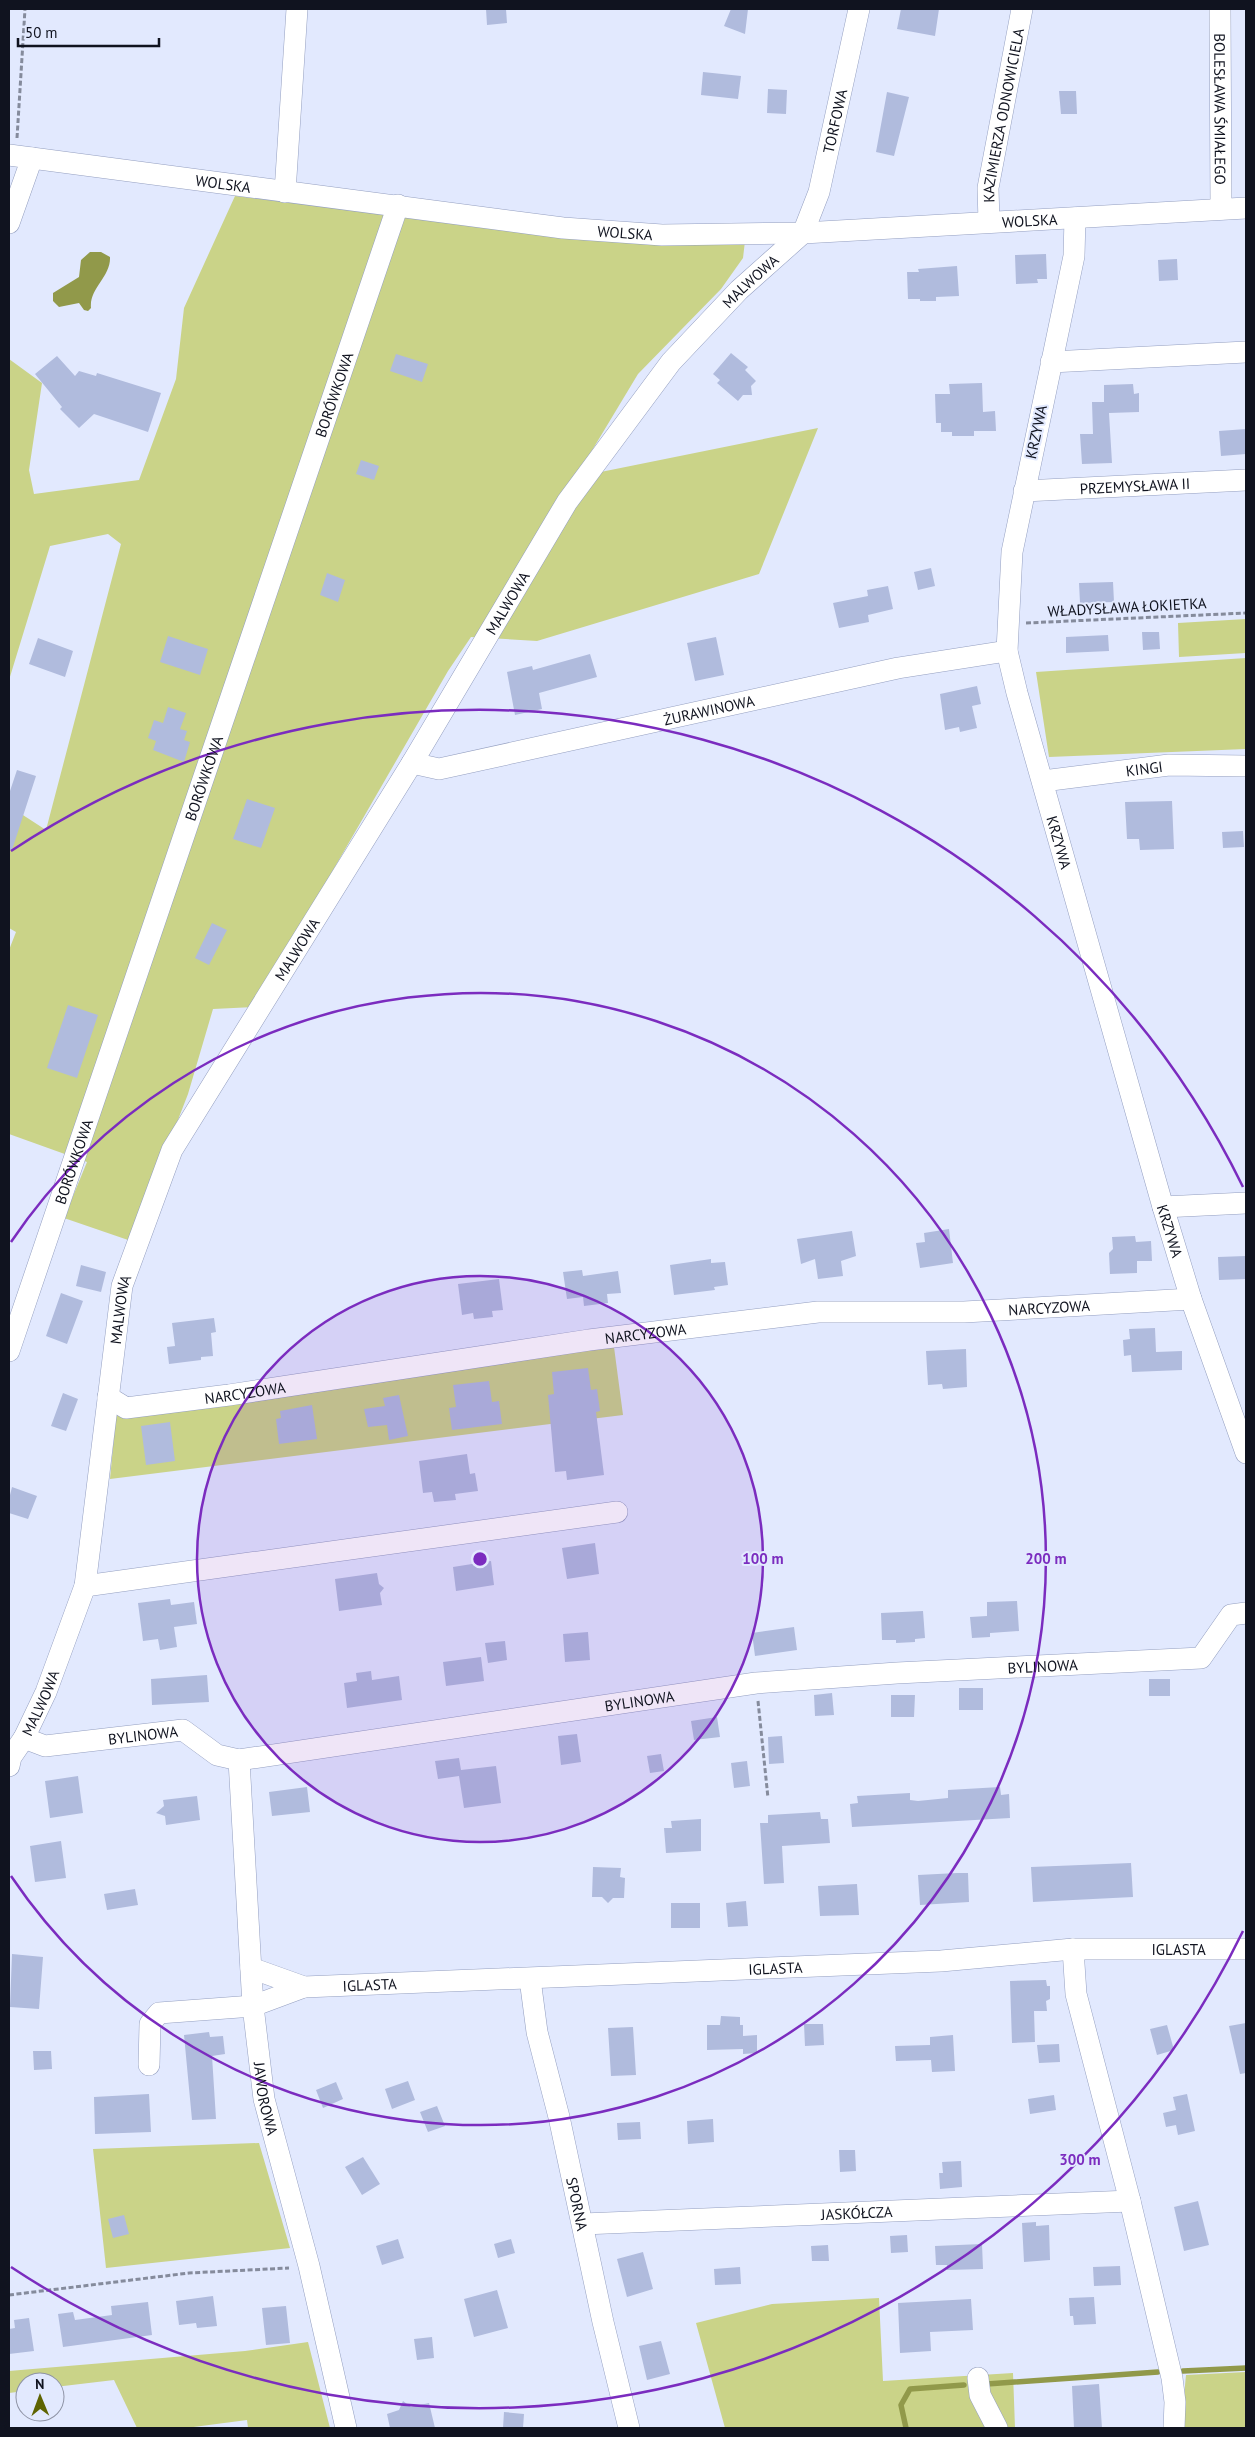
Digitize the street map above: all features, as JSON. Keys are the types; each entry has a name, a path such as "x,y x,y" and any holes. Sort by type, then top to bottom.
{"street":[{"path":"285,192 297,9"},
{"name":"TORFOWA","path":"803,233 819,192 859,9"},
{"name":"KAZIMIERZA ODNOWICIELA","path":"989,222 988,188 1022,9"},
{"name":"BOLESŁAWA ŚMIAŁEGO","path":"1220,9 1221,209"},
{"name":"WOLSKA","path":"19,156 285,192 617,233 662,236 803,233 1246,208"},
{"path":"9,223 19,156"},
{"name":"BORÓWKOWA","path":"9,1351 398,205"},
{"name":"KRZYWA","path":"1075,218 1074,256 1012,552 1007,651 1016,693 1043,781 1163,1208 1191,1299 1246,1452"},
{"name":"MALWOWA","path":"9,1766 11,1757 24,1738 46,1692 85,1586 122,1286 172,1150 412,763 567,502 671,362 739,290 803,233"},
{"path":"1051,362 1246,352"},
{"name":"PRZEMYSŁAWA II","path":"1024,491 1246,480"},
{"name":"ŻURAWINOWA","path":"412,763 439,769 898,668 1007,651"},
{"name":"KINGI","path":"1043,781 1169,765 1246,766"},
{"path":"1163,1208 1246,1203"},
{"name":"NARCYZOWA","path":"108,1397 126,1408 239,1393 589,1340 818,1312 964,1312 1191,1299"},
{"path":"85,1586 617,1512"},
{"name":"BYLINOWA","path":"24,1738 45,1746 184,1730 217,1755 239,1760 756,1683 896,1673 1201,1658 1231,1615 1246,1613"},
{"name":"JAWOROWA","path":"239,1760 252,2006 264,2099 309,2266 346,2428"},
{"path":"1074,1949 1076,1994 1130,2201 1172,2378 1175,2402 1174,2428"},
{"name":"IGLASTA","path":"150,2065 150,2024 158,2013 252,2006 304,1987 941,1961 1074,1949 1246,1949"},
{"name":"IGLASTA","path":"250,1968 304,1987"},
{"name":"SPORNA","path":"530,1979 537,2032 559,2117 603,2322 629,2428"},
{"name":"JASKÓŁCZA","path":"583,2224 1130,2201"},
{"path":"978,2378 980,2395 997,2428"}],"path":[{"path":"19,156 25,9"},
{"name":"WŁADYSŁAWA ŁOKIETKA","path":"1008,624 1246,613"},
{"path":"756,1683 768,1798"},
{"path":"9,2295 189,2273 309,2266"}],"shaded area":[{"path":"235,196 613,242 745,241 743,258 721,289 638,374 576,477 818,428 759,574 537,641 471,637 448,671 254,1007 213,1009 188,1094 131,1241 64,1218 87,1162 9,1134 9,950 16,932 9,928 9,806 46,830 121,544 108,534 50,546 9,680 9,359 42,383 29,470 34,494 139,480 176,379 184,308"},
{"path":"90,252 101,252 110,257 107,271 93,294 91,308 88,311 84,310 79,303 59,307 53,301 53,293 79,277 81,260"},
{"path":"1246,619 1246,653 1179,657 1178,623"},
{"path":"1246,658 1246,749 1049,757 1036,672"},
{"path":"614,1347 623,1415 110,1479 116,1415"},
{"path":"259,2143 290,2248 106,2268 93,2149"},
{"path":"879,2298 883,2381 1013,2373 1015,2428 725,2428 696,2323 772,2304"},
{"path":"308,2342 330,2428 248,2428 247,2420 186,2428 137,2428 114,2380 65,2386 65,2372 15,2372 15,2392 9,2393 9,2371 245,2351"},
{"path":"1246,2372 1246,2428 1181,2428 1186,2375"}],"building":[{"path":"486,9 506,9 507,23 487,25"},
{"path":"731,9 748,9 745,34 724,26"},
{"path":"901,9 939,9 935,36 897,29"},
{"path":"703,72 741,76 738,99 701,95"},
{"path":"768,89 787,90 786,114 767,113"},
{"path":"1059,91 1076,91 1077,114 1061,114"},
{"path":"887,92 909,97 894,156 876,152"},
{"path":"1046,254 1047,279 1037,279 1038,283 1016,284 1015,255"},
{"path":"1177,259 1178,280 1159,281 1158,260"},
{"path":"957,266 959,296 936,297 936,301 908,299 907,272 919,272 918,269"},
{"path":"731,353 748,367 745,370 756,381 751,386 752,395 743,395 738,401 717,383 720,380 713,374"},
{"path":"396,354 428,364 422,382 390,371"},
{"path":"57,356 75,376 79,371 96,376 97,373 161,393 148,432 94,414 79,428 60,409 62,407 35,374"},
{"path":"982,383 983,412 995,411 996,431 974,431 974,436 952,436 952,432 941,432 941,423 936,423 935,394 950,394 949,384"},
{"path":"1133,384 1134,394 1139,393 1139,412 1109,413 1112,463 1082,464 1080,434 1093,434 1092,402 1104,402 1104,385"},
{"path":"1246,429 1246,454 1221,456 1219,431"},
{"path":"361,460 379,466 374,480 356,474"},
{"path":"931,568 935,586 918,590 914,572"},
{"path":"327,573 345,580 338,602 320,595"},
{"path":"1113,582 1114,602 1080,603 1079,583"},
{"path":"888,586 893,609 868,615 869,622 839,628 833,603 868,596 867,590"},
{"path":"1142,632 1159,632 1160,649 1143,650"},
{"path":"1108,635 1109,651 1066,653 1066,637"},
{"path":"168,636 208,649 200,675 160,662"},
{"path":"716,637 724,675 695,681 687,643"},
{"path":"38,638 73,651 65,677 29,664"},
{"path":"590,654 597,677 539,693 542,709 515,715 507,672 532,666 533,670"},
{"path":"977,686 981,704 972,706 977,728 960,732 959,727 945,730 940,694"},
{"path":"168,707 186,713 180,729 187,731 184,740 190,742 184,762 153,750 156,741 148,738 154,720 163,723"},
{"path":"17,770 36,776 12,850 9,850 9,794"},
{"path":"247,799 275,808 261,848 233,839"},
{"path":"1172,801 1174,849 1140,850 1139,839 1127,839 1125,802"},
{"path":"1243,831 1244,847 1223,848 1222,832"},
{"path":"212,923 227,930 209,965 195,958"},
{"path":"68,1005 98,1015 77,1078 47,1068"},
{"path":"949,1229 953,1263 920,1268 916,1243 925,1242 924,1233"},
{"path":"852,1231 856,1256 841,1261 843,1276 818,1279 815,1259 801,1264 797,1239"},
{"path":"1135,1236 1136,1242 1151,1241 1152,1261 1137,1261 1137,1273 1110,1274 1109,1253 1113,1249 1112,1237"},
{"path":"1246,1256 1246,1279 1219,1280 1218,1257"},
{"path":"711,1259 711,1263 725,1262 728,1285 714,1287 715,1290 674,1295 670,1265"},
{"path":"81,1265 106,1272 101,1292 76,1286"},
{"path":"582,1270 583,1276 618,1271 621,1293 607,1294 608,1303 584,1306 583,1297 567,1299 563,1272"},
{"path":"499,1279 503,1310 492,1311 493,1317 474,1319 473,1313 462,1315 458,1284"},
{"path":"61,1293 83,1301 67,1344 46,1336"},
{"path":"214,1318 216,1332 211,1333 213,1356 201,1357 201,1360 169,1364 167,1347 175,1346 172,1323"},
{"path":"1155,1328 1156,1352 1182,1351 1182,1370 1132,1372 1131,1355 1124,1356 1123,1340 1130,1339 1129,1329"},
{"path":"966,1349 967,1387 943,1389 942,1384 928,1385 926,1351"},
{"path":"588,1368 591,1390 597,1389 600,1411 596,1412 604,1475 567,1480 566,1471 555,1472 548,1395 554,1394 552,1372"},
{"path":"489,1381 492,1402 499,1401 502,1424 452,1430 449,1408 456,1407 453,1385"},
{"path":"63,1393 78,1399 66,1431 51,1426"},
{"path":"399,1395 408,1436 389,1440 387,1425 368,1427 364,1409 385,1406 383,1398"},
{"path":"312,1405 317,1439 279,1444 276,1419 281,1418 280,1411"},
{"path":"170,1422 175,1461 146,1465 141,1426"},
{"path":"467,1454 470,1474 475,1473 478,1491 455,1494 456,1500 434,1502 432,1492 423,1493 419,1461"},
{"path":"12,1487 37,1496 28,1519 9,1513 9,1499"},
{"path":"595,1543 599,1574 567,1579 562,1548"},
{"path":"491,1561 494,1585 456,1591 453,1567"},
{"path":"377,1573 379,1584 384,1588 380,1593 382,1605 339,1611 335,1579"},
{"path":"170,1599 171,1605 194,1602 197,1624 174,1627 177,1647 160,1650 158,1639 143,1641 138,1603"},
{"path":"1017,1601 1019,1631 990,1633 990,1637 972,1638 970,1617 987,1616 987,1602"},
{"path":"923,1611 925,1638 915,1639 915,1642 896,1643 896,1640 882,1640 881,1613"},
{"path":"794,1627 797,1650 755,1656 752,1633"},
{"path":"588,1632 590,1660 565,1662 563,1634"},
{"path":"505,1641 507,1660 488,1663 485,1643"},
{"path":"481,1657 484,1681 446,1686 443,1662"},
{"path":"371,1671 372,1680 399,1676 402,1700 347,1708 344,1683 357,1681 356,1673"},
{"path":"207,1675 209,1702 152,1705 151,1679"},
{"path":"1149,1679 1170,1679 1170,1696 1149,1696"},
{"path":"959,1688 983,1688 983,1710 959,1710"},
{"path":"832,1693 834,1715 815,1716 814,1695"},
{"path":"891,1695 915,1695 914,1717 891,1717"},
{"path":"717,1717 720,1737 694,1740 691,1721"},
{"path":"577,1734 581,1762 561,1765 558,1736"},
{"path":"782,1736 784,1763 769,1764 768,1737"},
{"path":"661,1754 664,1771 650,1773 647,1756"},
{"path":"459,1758 461,1770 496,1766 501,1803 464,1808 459,1776 438,1779 435,1761"},
{"path":"747,1761 750,1786 734,1788 731,1763"},
{"path":"78,1776 83,1813 50,1818 45,1781"},
{"path":"307,1787 310,1812 272,1816 269,1792"},
{"path":"1000,1787 1001,1795 1009,1794 1010,1818 852,1827 850,1804 858,1803 857,1796 910,1793 910,1800 918,1801 948,1798 948,1790"},
{"path":"197,1796 200,1820 166,1825 165,1816 156,1813 164,1806 163,1800"},
{"path":"820,1812 821,1819 828,1819 830,1843 782,1846 784,1883 764,1884 760,1823 768,1823 768,1815"},
{"path":"701,1819 701,1851 666,1853 664,1828 672,1828 671,1821"},
{"path":"61,1841 66,1878 35,1882 30,1846"},
{"path":"1131,1863 1133,1897 1033,1902 1031,1867"},
{"path":"593,1867 621,1868 620,1877 625,1878 624,1898 613,1898 608,1903 602,1897 592,1897"},
{"path":"968,1873 969,1902 920,1905 918,1875"},
{"path":"857,1884 859,1915 820,1916 818,1886"},
{"path":"135,1889 138,1905 107,1910 104,1894"},
{"path":"746,1901 748,1926 728,1927 726,1903"},
{"path":"671,1903 700,1903 700,1928 671,1928"},
{"path":"12,1954 43,1957 39,2009 10,2007"},
{"path":"1046,1980 1047,1986 1050,1986 1050,1999 1046,2001 1047,2011 1034,2011 1035,2042 1012,2043 1010,1981"},
{"path":"721,2016 740,2017 740,2025 743,2025 743,2036 757,2035 757,2053 743,2054 743,2049 707,2050 707,2025 720,2025"},
{"path":"1246,2023 1246,2073 1240,2074 1229,2026"},
{"path":"804,2024 823,2024 824,2045 805,2046"},
{"path":"1167,2025 1174,2050 1157,2055 1150,2029"},
{"path":"633,2027 636,2075 611,2076 608,2028"},
{"path":"209,2032 210,2037 223,2036 225,2054 212,2056 216,2119 192,2120 184,2035"},
{"path":"953,2035 955,2071 932,2072 931,2060 896,2061 895,2046 930,2045 930,2037"},
{"path":"1059,2044 1060,2062 1039,2063 1037,2045"},
{"path":"33,2051 51,2051 52,2069 34,2070"},
{"path":"408,2081 415,2100 392,2109 385,2089"},
{"path":"336,2082 343,2099 323,2108 316,2090"},
{"path":"149,2094 151,2132 95,2134 94,2097"},
{"path":"1187,2094 1195,2131 1178,2135 1176,2125 1166,2127 1163,2113 1176,2110 1173,2097"},
{"path":"1054,2095 1056,2110 1030,2114 1028,2099"},
{"path":"437,2106 445,2126 428,2132 420,2112"},
{"path":"713,2119 714,2142 688,2144 687,2121"},
{"path":"640,2122 641,2139 618,2140 617,2123"},
{"path":"839,2150 855,2150 856,2171 840,2172"},
{"path":"363,2157 380,2184 362,2195 345,2167"},
{"path":"961,2161 962,2187 940,2189 939,2173 943,2173 942,2162"},
{"path":"1198,2201 1209,2245 1184,2251 1174,2207"},
{"path":"124,2215 129,2234 113,2238 108,2219"},
{"path":"1036,2222 1036,2226 1049,2225 1050,2260 1024,2262 1022,2223"},
{"path":"907,2235 908,2252 891,2253 890,2236"},
{"path":"398,2239 404,2258 382,2265 376,2246"},
{"path":"511,2239 515,2253 498,2258 494,2244"},
{"path":"982,2244 983,2269 947,2270 947,2265 936,2265 935,2246"},
{"path":"828,2245 829,2261 812,2261 811,2246"},
{"path":"643,2252 653,2289 627,2297 617,2259"},
{"path":"1120,2266 1121,2285 1094,2286 1093,2267"},
{"path":"740,2267 741,2284 715,2285 714,2269"},
{"path":"497,2290 508,2328 474,2337 464,2299"},
{"path":"213,2296 217,2326 197,2328 196,2323 179,2325 176,2301"},
{"path":"1094,2297 1096,2324 1074,2325 1073,2316 1070,2316 1069,2298"},
{"path":"971,2299 973,2330 930,2332 931,2351 900,2353 898,2303"},
{"path":"148,2302 152,2335 63,2347 58,2314 73,2312 75,2320 112,2315 111,2306"},
{"path":"286,2306 290,2343 266,2345 262,2308"},
{"path":"29,2318 34,2351 9,2354 9,2329 15,2328 14,2320"},
{"path":"432,2337 434,2358 417,2360 414,2339"},
{"path":"661,2341 670,2374 647,2380 639,2346"},
{"path":"1099,2384 1102,2428 1074,2428 1072,2386"},
{"path":"403,2401 411,2407 429,2403 435,2428 390,2428 387,2414 399,2410"},
{"path":"504,2412 524,2414 523,2428 503,2428"}],"waterway":[{"path":"1183,2371 1246,2368"},
{"path":"987,2384 1158,2372"},
{"path":"906,2428 901,2405 910,2389 964,2385"}]}
